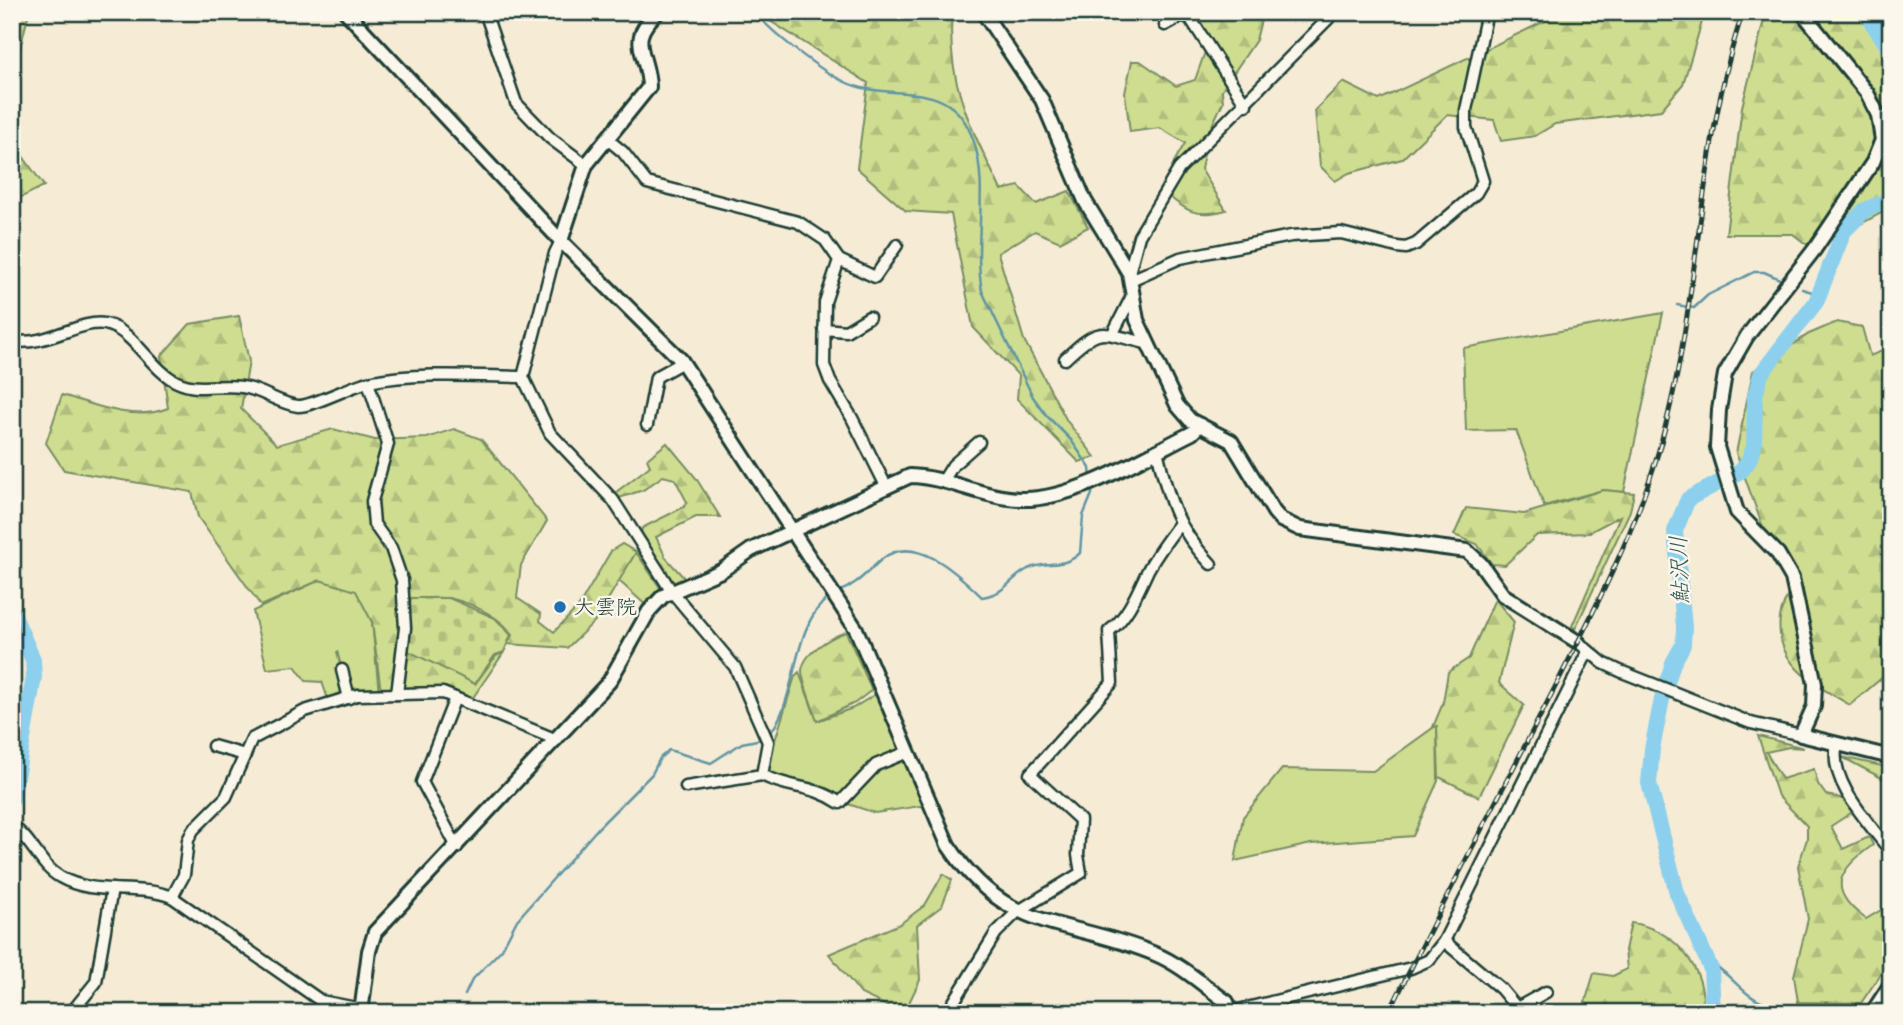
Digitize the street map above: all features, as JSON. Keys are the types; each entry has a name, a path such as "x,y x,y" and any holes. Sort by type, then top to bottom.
{"street":[{"path":"346,12 561,241 683,362 856,629 954,854 995,898 1017,912 1159,955 1227,1002 1228,1012 1421,965 1429,960 1444,941 1588,651"},
{"path":"485,12 516,103 550,138 586,165"},
{"path":"658,12 644,25 639,37 649,87 640,102 606,138 586,165 555,253 523,376 550,433 613,500 672,592 735,667 768,742 762,775"},
{"path":"983,12 1042,100 1058,133 1075,180 1130,276"},
{"path":"1335,12 1246,105 1179,169 1139,236 1130,276 1137,320 1146,343 1184,415 1231,442 1268,505 1281,520 1300,529 1467,551 1481,564 1503,595 1578,642 1602,663 1751,723 1891,757"},
{"path":"1130,276 1180,258 1291,236 1341,233 1397,247 1406,248 1416,244 1476,193 1483,181 1466,127 1466,110 1487,12"},
{"path":"1801,735 1814,706 1815,684 1792,578 1778,554 1737,512 1717,447 1725,374 1747,336 1814,250 1873,162 1882,140 1878,116 1867,93 1802,12"},
{"path":"1165,25 1187,13 1246,105"},
{"path":"606,138 623,152 647,183 798,222 825,240 839,260 875,277 897,245"},
{"path":"839,260 825,302 824,365 886,486"},
{"path":"1113,333 1132,296"},
{"path":"824,329 846,331 869,317"},
{"path":"12,341 38,342 100,324 108,325 118,330 157,368 182,385 194,389 242,387 299,406 369,382 447,376 523,376"},
{"path":"1065,359 1095,334 1113,333 1146,343"},
{"path":"647,425 656,377 683,362"},
{"path":"369,382 388,444 372,501 374,524 391,548 401,580 405,628 397,694"},
{"path":"17,829 58,877 112,889 153,889 172,897 321,1000 361,1011 369,951 375,932 457,848 609,682 649,611 663,596 721,571 751,550 910,476 943,481 997,497 1023,500 1100,479 1192,433 1200,425"},
{"path":"943,481 953,465 979,442"},
{"path":"1157,450 1170,505 1190,543 1211,564"},
{"path":"947,1013 996,933 1017,912 1081,873 1077,855 1080,820 1030,774 1112,683 1109,631 1120,623 1130,602 1142,588 1157,556 1180,523"},
{"path":"342,670 349,698"},
{"path":"172,897 184,875 188,840 193,830 226,797 253,739 289,719 349,698 443,693 556,740"},
{"path":"455,698 422,782 457,848"},
{"path":"1838,744 1834,757 1850,796 1891,852"},
{"path":"213,746 245,755"},
{"path":"686,787 722,784 762,775 780,785 807,786 840,803 876,765 908,752"},
{"path":"71,1013 96,982 112,889"},
{"path":"1444,941 1501,989 1519,1011 1546,992"},
{"path":"1873,1011 1891,984"}],"green space":[{"path":"12,12 29,12 12,82"},
{"path":"756,12 952,12 951,38 957,83 971,125 1001,190 1019,186 1036,204 1069,191 1088,227 1060,242 1035,231 998,253 1024,340 1067,421 1095,457 1079,462 1017,399 1019,376 973,327 951,214 906,211 857,168 868,83"},
{"path":"1174,12 1271,12 1261,20 1256,40 1222,90 1223,102 1208,134 1201,169 1226,210 1193,212 1165,193 1174,162 1185,143 1160,128 1130,132 1125,93 1132,61 1140,61 1176,86 1195,80 1206,49"},
{"path":"1529,12 1705,12 1683,84 1661,110 1555,124 1535,136 1501,141 1494,120 1447,115 1402,159 1349,173 1335,181 1320,166 1315,110 1343,82 1379,100 1543,22"},
{"path":"1766,12 1891,12 1891,208 1819,246 1806,244 1793,234 1726,234 1742,107"},
{"path":"12,141 44,186 12,202"},
{"path":"1663,313 1624,492 1603,490 1544,506 1516,430 1466,431 1463,348"},
{"path":"239,316 249,361 241,409 277,445 333,429 375,440 427,438 454,429 481,439 547,521 521,565 517,598 541,614 540,621 554,632 579,606 611,551 622,544 636,552 596,620 567,648 507,644 512,635 507,628 472,605 444,598 410,600 409,623 475,684 496,656 504,652 470,702 381,692 372,622 356,591 320,580 261,606 198,517 192,492 64,470 46,443 62,395 128,413 155,412 168,408 161,356 190,324"},
{"path":"1837,322 1862,327 1870,356 1891,347 1891,670 1850,705 1800,672 1784,649 1780,618 1793,582 1765,533 1736,453 1753,371 1809,334"},
{"path":"667,443 696,478 720,517 696,517 656,537 666,558 687,581 669,588 640,538 642,528 684,507 687,502 675,479 663,476 643,490 619,498 615,493 650,466 647,459"},
{"path":"1603,490 1634,493 1630,511 1575,629 1572,626 1620,516 1588,533 1537,535 1505,565 1492,564 1477,544 1454,535 1466,508 1524,514"},
{"path":"636,552 665,595 650,609 618,580"},
{"path":"320,580 356,590 372,622 379,693 349,698 337,651 347,697 329,702 322,682 306,681 295,666 267,669 253,611"},
{"path":"411,598 449,598 495,618 511,635 504,652 495,655 475,684 404,649"},
{"path":"1495,599 1514,622 1499,683 1524,705 1479,797 1439,777 1437,726 1433,727 1443,703 1448,672 1469,658"},
{"path":"846,632 872,690 855,703 817,721 803,677 803,665 818,647"},
{"path":"799,672 817,721 853,708 879,692 927,805 875,813 764,776 795,676"},
{"path":"1437,725 1438,781 1413,836 1311,844 1235,861 1243,817 1282,769 1373,771"},
{"path":"1758,736 1804,748 1789,747 1766,752 1782,779 1814,769 1818,784 1826,795 1845,799 1854,811 1831,826 1843,849 1869,837 1873,845 1851,864 1841,881 1845,899 1866,919 1891,904 1891,959 1861,1003 1798,1002 1794,976 1808,919 1798,866 1807,839 1807,826 1778,796"},
{"path":"1842,757 1891,768 1891,783"},
{"path":"943,874 952,880 942,906 917,925 920,980 904,1013 886,1013 887,1006 861,994 829,954 900,924 925,905"},
{"path":"1631,923 1661,933 1685,953 1700,981 1702,1013 1582,1013 1594,973 1613,976 1627,969 1625,950"}],"waterway":[{"path":"754,12 796,50 843,81 861,88 935,98 951,106 964,120 974,142 980,178 979,254 982,291 1033,397 1071,440 1090,468 1091,479"},
{"name":"鮎沢川","path":"1865,12 1891,51"},
{"name":"鮎沢川","path":"1713,1013 1711,969 1677,893 1649,783 1652,749 1662,699 1673,663 1683,645 1684,627 1675,531 1688,499 1741,471 1748,462 1754,447 1755,396 1761,374 1816,302 1844,231 1865,210 1891,199"},
{"path":"1677,305 1694,308 1708,295 1754,272 1764,272 1782,280"},
{"path":"1802,289 1819,294"},
{"path":"838,592 856,582 882,559 895,552 909,550 923,553 949,568 982,597 991,595 1028,569 1062,563 1080,553 1083,516 1092,494 1092,486"},
{"path":"768,736 785,703 807,626 816,610 829,597"},
{"path":"12,611 33,660 34,677 12,800"},
{"path":"465,995 472,980 502,949 517,920 599,827 652,774 660,758 669,750 711,763 742,743 762,739"},
{"path":"12,842 12,872"},
{"path":"1709,962 1750,995 1766,1004 1800,1010 1858,1013"}],"railway":[{"path":"1389,1013 1592,614 1644,496 1669,410 1681,354 1715,124 1743,12"}],"place":[{"name":"大雲院","path":"560,607"}]}
